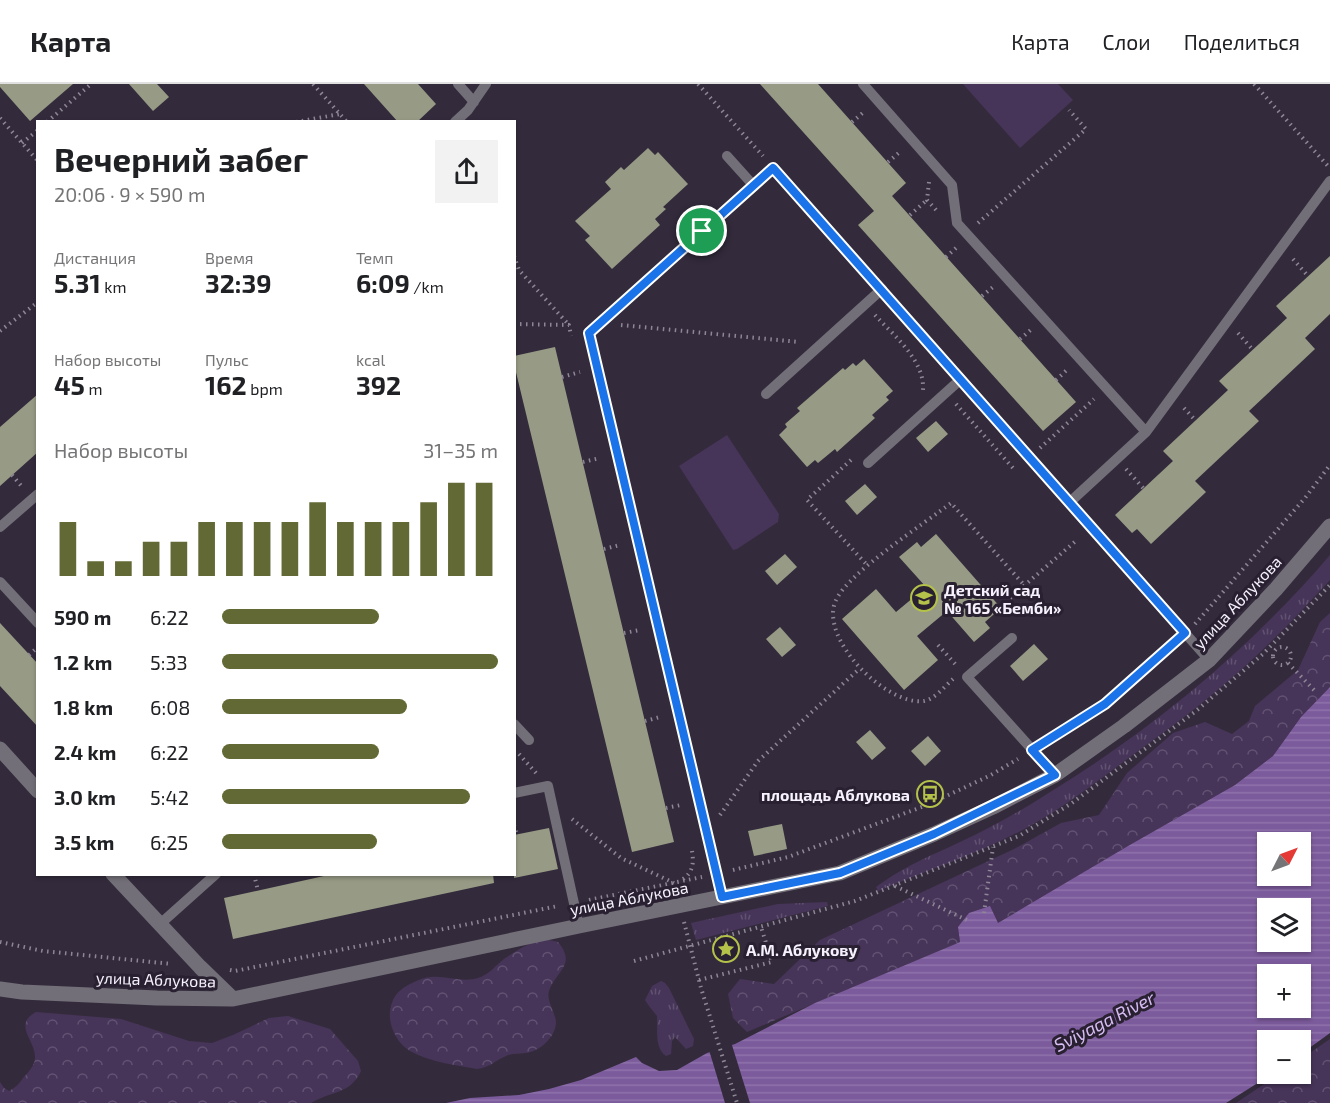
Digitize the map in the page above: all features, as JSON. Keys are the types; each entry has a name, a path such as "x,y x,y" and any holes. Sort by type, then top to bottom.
{"street":[{"name":"улица Аблукова","path":"0,989 146,998 233,999 840,873 934,834 1055,775 1124,726 1209,660 1276,589 1330,526"},
{"path":"0,749 36,789"},
{"path":"115,876 159,925 233,999"}],"lane":[{"path":"458,84 474,102"},
{"path":"457,120 468,110 486,84"},
{"path":"863,84 952,184 957,223 1146,432"},
{"path":"727,156 754,186"},
{"path":"722,897 589,333 773,168 1209,660"},
{"path":"1070,502 1146,432 1330,181"},
{"path":"766,394 882,289"},
{"path":"868,463 961,379"},
{"path":"0,527 36,496"},
{"path":"0,582 36,621"},
{"path":"1012,638 964,675 1055,775"},
{"path":"516,726 529,740"},
{"path":"516,793 548,786 579,926"},
{"path":"159,925 214,876"}],"path":[{"path":"50,120 91,84"},
{"path":"313,84 345,120"},
{"path":"698,84 773,168"},
{"path":"1254,84 1330,168"},
{"path":"852,122 867,109"},
{"path":"966,233 1086,129 1069,110"},
{"path":"307,120 340,114"},
{"path":"0,118 36,159"},
{"path":"22,144 36,132"},
{"path":"888,162 903,150"},
{"path":"910,215 927,200"},
{"path":"1289,254 1308,276"},
{"path":"516,262 519,270"},
{"path":"516,268 569,325"},
{"path":"982,296 999,281"},
{"path":"0,331 36,304"},
{"path":"600,323 821,344"},
{"path":"516,324 569,325 589,333"},
{"path":"1020,339 1037,324"},
{"path":"1234,329 1253,350"},
{"path":"1056,380 1074,364"},
{"path":"562,377 580,372"},
{"path":"1179,404 1196,421"},
{"path":"583,462 600,458"},
{"path":"1116,474 1131,460"},
{"path":"0,942 43,951 235,971 716,874 788,857 927,805 989,776 1105,704 1195,623 1305,498 1330,465"},
{"path":"1124,467 1144,489"},
{"path":"12,475 25,491"},
{"path":"939,645 964,675 927,701 913,701 896,696 872,681 848,654 832,612 836,599 845,587 868,566 951,503 1025,586"},
{"path":"1010,598 1078,539"},
{"path":"604,549 620,545"},
{"path":"1188,615 1195,623"},
{"path":"624,633 640,630"},
{"path":"1271,646 1276,650"},
{"path":"1281,647 1290,652 1291,658 1288,663 1278,665 1273,655 1276,650 1281,647"},
{"path":"29,655 36,649"},
{"path":"1288,663 1314,690"},
{"path":"707,833 758,761 857,671"},
{"path":"645,721 660,717"},
{"path":"516,751 548,786"},
{"path":"551,803 621,858 674,882"},
{"path":"666,808 681,805"},
{"path":"984,913 993,846"},
{"path":"254,876 258,891"},
{"path":"894,886 971,922"},
{"path":"680,906 701,988 737,1103"},
{"path":"699,980 772,962 761,927"}],"green space":[{"path":"963,84 1058,84 1073,100 1020,148"},
{"path":"727,435 779,514 778,522 733,550 679,466"},
{"path":"1330,555 1330,580 1305,607 1241,670 1164,732 1054,812 1028,827 973,853 878,891 876,887 897,873 982,831 1036,801 1162,715 1198,686 1267,623"},
{"path":"1330,613 1330,687 1301,717 1273,756 1235,785 998,924 958,927 960,942 747,1032 733,1018 728,994 740,979 774,984 820,940 1014,849 1061,823 1099,815 1127,773 1173,733 1205,722 1232,734 1249,721 1255,706 1298,670 1320,622"},
{"path":"827,902 828,906 696,940 691,923 778,904"},
{"path":"545,939 558,942 566,957 563,968 552,984 548,995 556,1019 555,1029 541,1047 530,1052 508,1055 489,1066 477,1069 426,1058 410,1051 398,1040 391,1026 390,1010 396,995 403,988 426,978 441,977 463,980 482,977 504,959 534,942"},
{"path":"661,981 669,988 694,1039 693,1046 686,1049 675,1037 672,1041 671,1054 666,1056 662,1053 658,1043 657,1016 645,1000 652,986"},
{"path":"36,1012 121,1019 189,1041 212,1043 269,1018 288,1016 330,1029 358,1061 361,1071 345,1089 311,1103 0,1103 0,1082 4,1088 11,1090 34,1063 34,1051 25,1028 29,1017"},
{"path":"1330,1039 1330,1103 1236,1103 1264,1084 1311,1084 1311,1052"}],"water":[{"name":"Sviyaga River","path":"1330,687 1330,1033 1311,1047 1311,1030 1257,1030 1257,1083 1226,1103 446,1103 470,1098 519,1095 549,1089 581,1080 636,1057 642,1063 659,1071 677,1070 707,1053 735,1044 815,1003 960,942 958,927 969,913 990,906 998,923 1235,785 1273,756 1301,717"}],"pier":[{"path":"731,1042 750,1103 725,1103 709,1050"}],"building":[{"path":"0,84 73,84 30,121 0,87"},
{"path":"129,84 157,84 169,97 153,111"},
{"path":"364,84 418,84 436,104 419,120 396,120"},
{"path":"760,84 818,84 906,183 892,196 1076,402 1043,431 858,225 874,211"},
{"path":"648,148 655,155 658,152 688,184 663,207 666,209 655,219 660,225 612,269 585,240 590,236 575,221 611,189 605,182 621,167 624,170"},
{"path":"1330,256 1330,314 1305,338 1315,349 1249,411 1259,421 1195,481 1206,492 1151,544 1137,529 1132,533 1115,515 1173,461 1163,451 1228,390 1219,381 1287,318 1276,306"},
{"path":"555,347 674,842 632,852 516,372 516,356"},
{"path":"864,359 893,391 886,397 889,400 872,415 875,418 837,452 835,449 818,463 815,460 807,467 779,435 787,427 785,424 800,411 797,408 843,368 845,370 853,363 856,366"},
{"path":"36,396 36,454 0,486 0,427"},
{"path":"936,421 948,434 928,452 916,438"},
{"path":"865,484 877,497 857,515 845,501"},
{"path":"936,534 1001,608 985,622 990,628 974,642 947,611 917,636 938,660 904,690 842,619 876,589 896,612 926,587 899,557 917,542 921,547"},
{"path":"785,554 797,567 777,585 765,571"},
{"path":"0,623 36,662 36,725 0,686"},
{"path":"780,627 796,645 782,657 766,639"},
{"path":"1034,644 1048,659 1023,681 1010,666"},
{"path":"870,730 886,748 872,760 856,742"},
{"path":"928,736 941,751 925,766 911,751"},
{"path":"782,824 787,849 754,856 748,831"},
{"path":"549,828 558,869 514,878 516,876 516,835"},
{"path":"324,876 493,876 494,883 233,939 224,898"}],"place":[{"name":"Детский сад № 165 «Бемби»","path":"924,598"},
{"name":"площадь Аблукова","path":"930,794"},
{"name":"А.М. Аблукову","path":"726,949"}],"route":[{"path":"773,168 1185,633 1105,704 1032,750 1055,775 934,834 840,873 722,897 589,333 702,231 773,168"}]}
